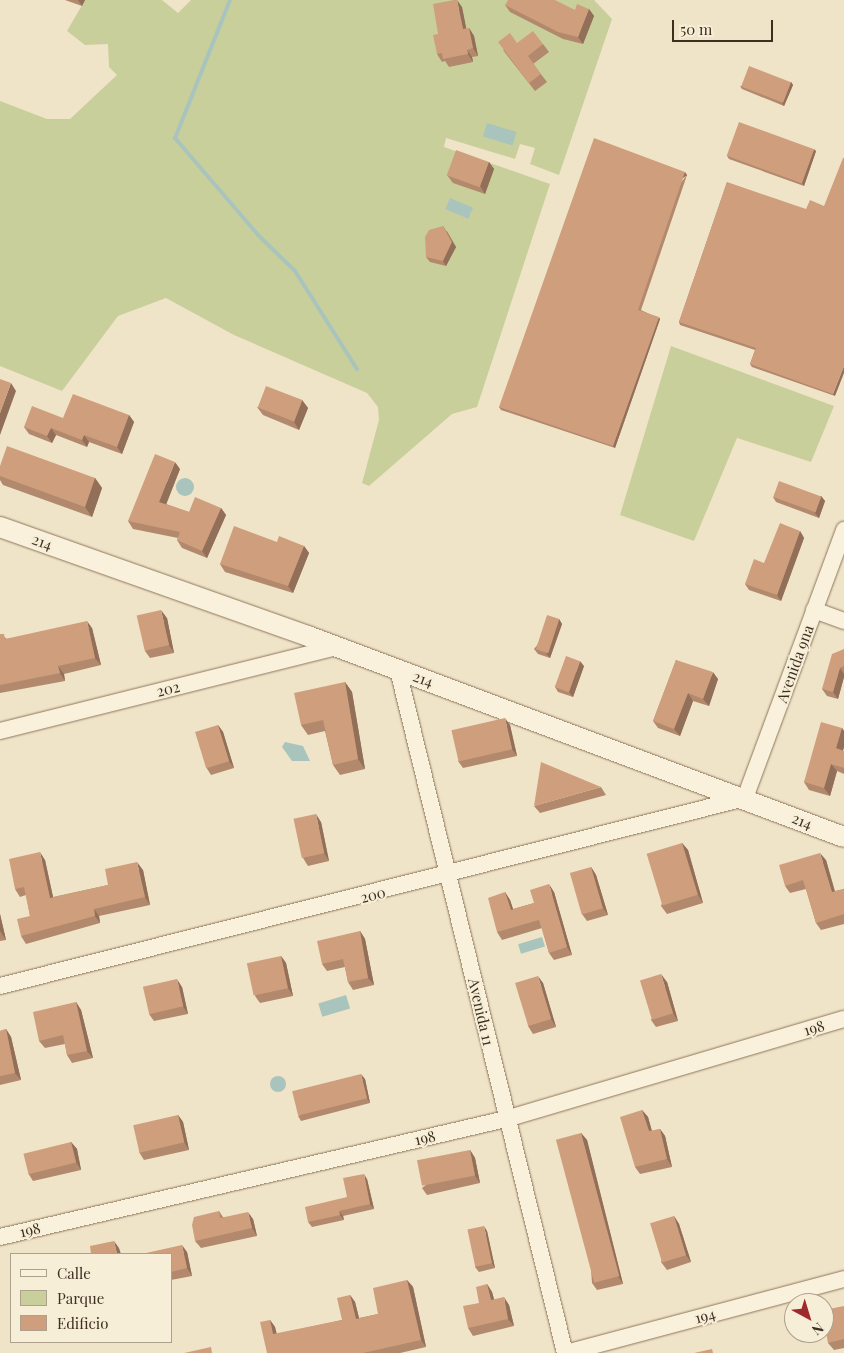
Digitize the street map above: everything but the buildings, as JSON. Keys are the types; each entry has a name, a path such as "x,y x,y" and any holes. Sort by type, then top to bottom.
{"street":[{"name":"214","path":"0,527 337,647 745,798 844,838"},
{"name":"Avenida 9na","path":"745,798 844,530"},
{"path":"814,610 844,621"},
{"name":"202","path":"0,731 337,647"},
{"name":"Avenida 11","path":"398,670 506,1119 566,1353"},
{"name":"200","path":"0,986 449,876 745,798"},
{"name":"198","path":"0,1237 506,1119 844,1020"},
{"name":"194","path":"566,1353 844,1279"}],"green space":[{"path":"85,0 162,0 178,13 191,0 594,0 612,19 559,175 530,164 535,148 520,144 515,159 446,138 444,147 550,184 477,407 452,414 369,486 362,483 379,420 378,407 367,393 234,335 166,298 118,316 62,391 0,366 0,101 47,119 70,119 117,75 109,67 108,44 85,45 67,31"},
{"path":"671,346 834,406 811,462 737,438 694,541 620,515"}],"water":[{"path":"487,123 517,132 513,145 483,136"},
{"path":"450,198 473,208 468,219 445,209"},
{"path":"185,478 191,481 194,487 191,493 185,496 179,493 176,487 179,481"},
{"path":"285,742 303,746 310,761 292,761 282,747"},
{"path":"542,937 545,947 521,954 518,944"},
{"path":"346,995 350,1008 322,1017 318,1003"},
{"path":"278,1076 284,1078 286,1084 284,1090 278,1092 272,1090 270,1084 272,1078"}],"waterway":[{"path":"230,0 175,138 259,236 295,271 357,369"}]}
